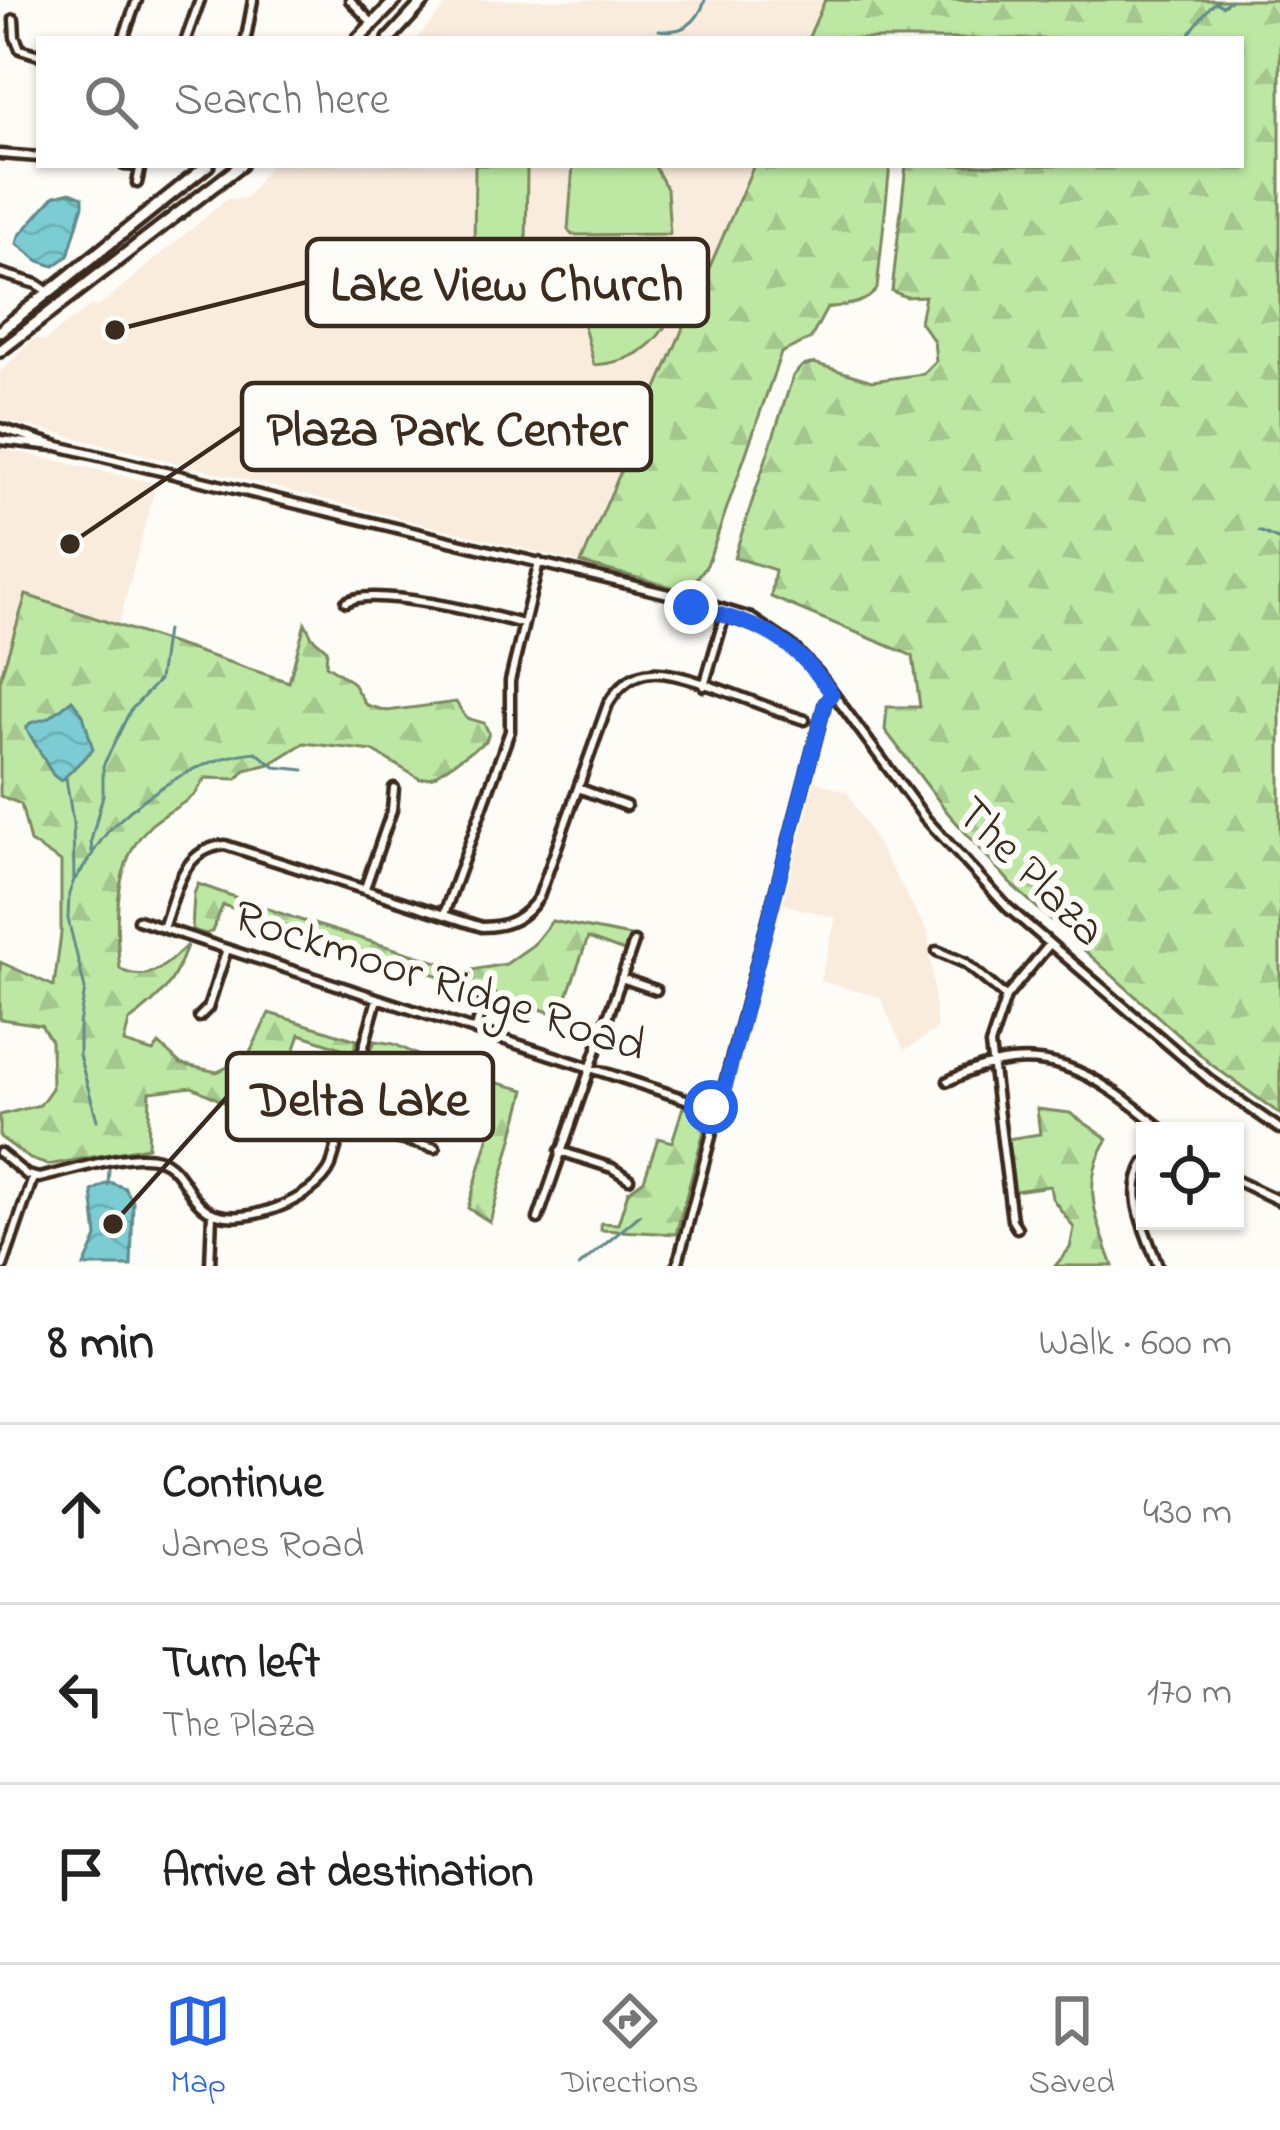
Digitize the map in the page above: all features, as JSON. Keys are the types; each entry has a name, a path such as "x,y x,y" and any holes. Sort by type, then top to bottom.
{"main road":[{"path":"361,36 396,0"},
{"path":"392,36 425,0"},
{"path":"0,331 204,168"},
{"path":"0,351 237,168"}],"street":[{"path":"124,36 137,0"},
{"path":"187,36 200,0"},
{"path":"246,36 253,0"},
{"path":"350,0 373,24"},
{"path":"14,19 14,38 20,49 36,54"},
{"path":"0,154 36,158"},
{"path":"137,183 141,168"},
{"path":"0,273 50,293"},
{"name":"The Plaza","path":"0,428 727,609 768,629 800,654 946,842 1049,945 1211,1082 1280,1129"},
{"name":"The Plaza","path":"0,440 58,446"},
{"path":"444,914 510,731 510,681 539,562"},
{"name":"The Plaza","path":"662,595 768,629"},
{"path":"346,602 358,597 432,604 523,624"},
{"path":"704,686 724,616"},
{"path":"164,928 185,866 197,853 214,846 238,847 488,927 512,922 528,912 541,891 608,704 622,685 656,672 806,720"},
{"path":"677,1266 825,703 832,694"},
{"path":"365,888 394,805 394,788"},
{"path":"578,788 626,806"},
{"name":"Rockmoor Ridge Road","path":"138,920 719,1110"},
{"path":"538,1219 634,942"},
{"path":"1017,1228 989,1064 992,1028 1006,997 1049,945"},
{"path":"199,1017 208,1008 227,949"},
{"path":"938,951 955,956 1006,997"},
{"path":"621,977 656,990"},
{"path":"475,1031 488,991"},
{"path":"0,1153 33,1178 123,1160 157,1159 168,1164 212,1213 253,1213 305,1196 327,1175 377,999"},
{"path":"948,1081 989,1064 1036,1060 1078,1070 1114,1089 1153,1122"},
{"path":"341,1124 435,1148"},
{"path":"560,1151 612,1168 629,1179"},
{"path":"2,1266 33,1178"},
{"path":"1244,1184 1280,1201"},
{"path":"210,1266 212,1213"},
{"path":"1145,1230 1158,1266"}],"shaded area":[{"path":"451,0 825,0 809,36 419,36"},
{"path":"268,168 753,168 581,563 0,419 0,372 35,338 45,341 91,305 98,307 227,199 246,198"},
{"path":"0,448 156,483 119,624 26,595 0,679"},
{"path":"815,781 847,792 928,932 937,1029 904,1051 880,997 820,981 836,918 783,904"}],"green space":[{"path":"825,0 1280,0 1280,1114 1212,1065 1014,887 948,813 885,730 887,707 920,707 913,656 771,597 775,570 734,557 793,376 802,366 814,363 872,381 923,374 936,361 934,341 920,322 925,296 906,297 892,291 906,168 1244,168 1244,36 809,36"},
{"path":"475,168 527,168 526,255 474,255"},
{"path":"573,168 656,168 667,189 670,234 572,235 568,230"},
{"path":"753,168 890,168 877,289 861,301 827,308 811,338 781,353 707,565 687,591 581,563"},
{"path":"671,247 676,291 664,328 636,354 594,365 569,268 575,261"},
{"path":"26,595 289,682 305,623 327,650 326,665 352,682 366,705 387,711 456,702 466,718 484,723 489,733 486,741 433,777 420,779 373,751 304,743 270,764 245,770 237,779 206,778 193,796 155,822 129,856 119,893 120,969 148,973 187,945 166,988 129,1021 124,1043 153,1052 159,1044 181,1064 217,1072 248,1057 269,1013 357,1040 353,1052 300,1034 270,1124 192,1087 150,1092 148,1147 48,1165 30,1159 0,1137 0,1115 40,1105 52,1088 51,1041 41,1025 0,1019 0,962 54,986 61,934 61,862 30,842 21,804 0,796 0,679"},
{"path":"198,884 467,971 506,964 533,945 552,921 630,936 624,951 588,938 562,1010 564,1017 223,905 212,931 192,930"},
{"path":"375,1041 394,1044 452,1071 525,1090 490,1222 468,1208 497,1108 419,1067 368,1056"},
{"path":"683,1107 707,1120 676,1234 601,1230 601,1223 618,1224 628,1192 644,1180 658,1138 672,1142"},
{"path":"1037,1109 1070,1113 1108,1139 1094,1171 1093,1187 1113,1266 1055,1266 1070,1248 1074,1228 1052,1198 1050,1186 1015,1191 1007,1139 1040,1134"}],"water":[{"path":"70,192 83,197 83,205 68,256 54,266 17,244 54,196"},
{"path":"72,700 83,715 93,749 61,781 26,728"},
{"path":"109,1182 125,1188 133,1202 131,1266 84,1266 97,1237 92,1191"}],"waterway":[{"path":"659,30 688,25 705,0"},
{"path":"1187,36 1213,4 1222,6 1231,0"},
{"path":"1259,531 1280,540"},
{"path":"92,852 103,795 103,766 130,711 159,680 166,630"},
{"path":"75,879 114,825 161,787 197,768 256,752 275,767 304,770"},
{"path":"66,778 74,880 68,919 85,989 79,1055 97,1120"},
{"path":"108,1185 109,1169"},
{"path":"579,1266 640,1215"}],"place":[{"name":"Lake View Church","path":"115,330"},
{"name":"Plaza Park Center","path":"70,544"},
{"name":"Delta Lake","path":"113,1224"}],"route":[{"path":"691,607 768,629 800,654 832,694 825,703 719,1110 711,1107"}]}
